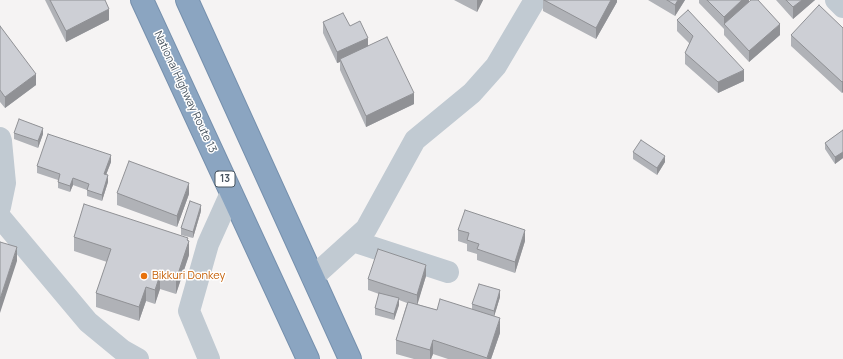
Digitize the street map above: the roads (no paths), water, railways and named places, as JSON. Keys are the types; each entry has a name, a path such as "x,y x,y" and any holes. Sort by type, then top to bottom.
{"highway":[{"name":"National Highway Route 13","path":"142,0 308,359"},
{"path":"187,0 350,359"}],"street":[{"path":"313,277 366,229 415,140 472,93 496,66 535,0"},
{"path":"836,0 843,7"},
{"path":"0,138 5,183 0,207"},
{"path":"210,359 189,311 208,244 231,193"},
{"path":"0,217 88,322 122,350 138,359"},
{"path":"352,241 448,272"}],"place":[{"name":"Bikkuri Donkey","path":"144,276"}]}
